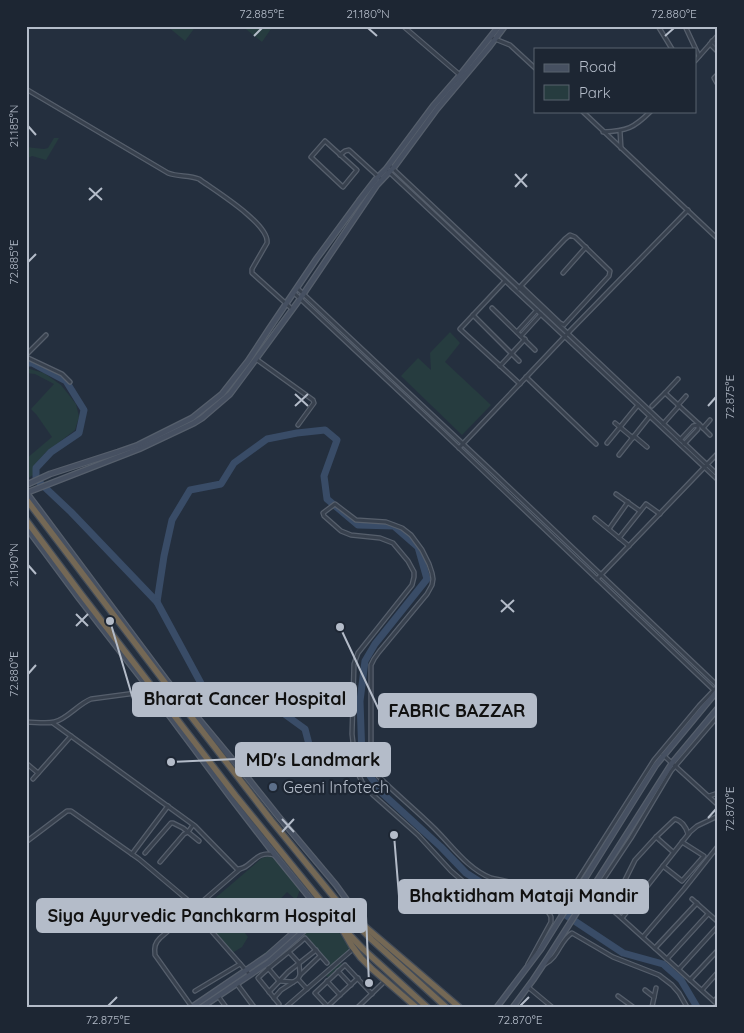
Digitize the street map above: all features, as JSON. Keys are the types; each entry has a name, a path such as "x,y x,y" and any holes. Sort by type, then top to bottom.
{"highway":[{"path":"27,493 271,820 341,906 362,930 446,1007"},
{"path":"26,520 153,690 291,864 324,909 394,979 426,1007"},
{"path":"195,742 196,751"},
{"path":"234,802 236,795"},
{"path":"288,871 291,864"},
{"path":"341,906 459,1007"},
{"path":"338,922 354,949 372,969 416,1007"}],"street":[{"path":"403,26 460,75"},
{"path":"389,169 432,106 460,75 499,26"},
{"path":"27,484 50,474 138,444 192,418 223,396 354,208 389,169 505,26"},
{"path":"658,26 671,48"},
{"path":"685,26 695,48"},
{"path":"696,60 718,35"},
{"path":"490,37 510,45 534,67"},
{"path":"711,43 718,47"},
{"path":"711,43 718,52"},
{"path":"696,50 699,56"},
{"path":"718,74 714,78 718,84"},
{"path":"26,89 168,173 199,180 250,216 268,238 252,269 252,273 286,304 293,307 306,304"},
{"path":"583,112 718,239"},
{"path":"603,132 620,131 637,124 651,112"},
{"path":"620,131 621,148"},
{"path":"325,141 340,155 357,170 343,186 311,157 325,141"},
{"path":"340,155 349,150 380,178"},
{"path":"389,169 505,281 519,288 638,405 718,475"},
{"path":"389,169 519,288 562,325 566,324 610,274 609,269 586,247 573,236 568,236 519,288"},
{"path":"27,493 140,449 202,418 256,359 301,296 380,178"},
{"path":"459,448 688,210"},
{"path":"563,273 586,247"},
{"path":"505,281 460,329 520,384"},
{"path":"519,288 541,314 663,424 718,480"},
{"path":"295,291 462,444 718,686 716,691 662,754 540,949 497,1007"},
{"path":"301,296 306,304 716,691"},
{"path":"492,308 535,350"},
{"path":"517,332 537,310"},
{"path":"500,366 512,354 541,314"},
{"path":"575,314 581,320"},
{"path":"473,316 519,361"},
{"path":"46,335 26,356 62,374 70,382"},
{"path":"256,359 313,400 314,403 298,425"},
{"path":"526,377 596,444"},
{"path":"652,406 678,379"},
{"path":"665,393 710,435"},
{"path":"663,424 686,396"},
{"path":"606,443 638,405"},
{"path":"619,455 650,416"},
{"path":"703,428 710,420"},
{"path":"615,423 647,447"},
{"path":"680,440 693,426 699,425"},
{"path":"684,444 698,429 699,425"},
{"path":"597,579 718,453"},
{"path":"616,494 640,511"},
{"path":"608,529 628,502"},
{"path":"524,971 550,926 551,917 549,913 540,907 488,894 466,884 451,872 418,835 368,789 359,775 355,761 352,734 353,673 356,657 382,621 412,585 414,572 408,560 393,543 380,538 346,534 324,516 323,513 335,504 356,520 380,521 402,528 414,538 429,564 433,579 427,594 379,652 371,665 373,769 476,871 491,878 535,888 549,893 559,900 564,900 654,760 662,754"},
{"path":"619,538 646,504 660,514"},
{"path":"595,518 629,546"},
{"path":"26,527 78,597 153,690 196,751 275,855 324,909"},
{"path":"26,722 53,723 91,699 153,690 168,684"},
{"path":"513,1007 544,964 595,882 674,764 718,708"},
{"path":"674,764 718,716"},
{"path":"53,723 193,825 237,869 240,869"},
{"path":"202,727 336,885 349,903 353,916"},
{"path":"33,779 71,736"},
{"path":"662,754 718,805"},
{"path":"26,763 38,773"},
{"path":"709,796 718,793"},
{"path":"132,854 168,806"},
{"path":"26,842 69,811 132,854 195,909 250,975"},
{"path":"622,918 688,834 697,826 718,816"},
{"path":"620,890 635,860 675,819 687,829 688,834"},
{"path":"183,828 188,822"},
{"path":"145,853 171,823 183,828 186,833 199,841"},
{"path":"160,862 193,825"},
{"path":"656,837 673,852"},
{"path":"682,842 706,857"},
{"path":"662,866 682,881 718,846"},
{"path":"275,855 263,854 240,869 155,943 155,954 192,1007 208,1003 324,909"},
{"path":"642,937 684,889 706,857"},
{"path":"595,882 601,898 718,1005"},
{"path":"692,899 718,922"},
{"path":"655,948 697,903"},
{"path":"202,1007 269,962 324,909"},
{"path":"667,959 708,914"},
{"path":"679,969 718,926"},
{"path":"544,964 552,959 567,937 572,933 614,957 659,975 672,985 687,1007"},
{"path":"279,1004 258,978 268,968 305,938 327,963"},
{"path":"286,1007 354,949"},
{"path":"269,992 299,963 316,950"},
{"path":"690,980 718,950"},
{"path":"289,952 299,963 299,977 307,988"},
{"path":"274,998 320,956"},
{"path":"195,992 240,964"},
{"path":"358,978 327,1007 315,992 345,965 358,978 372,994"},
{"path":"268,968 279,981 293,982"},
{"path":"338,971 351,985"},
{"path":"702,990 718,972"},
{"path":"327,981 340,995"},
{"path":"358,1007 363,1005 386,981"},
{"path":"236,984 254,1007"},
{"path":"528,987 552,1007"},
{"path":"652,1007 656,988"},
{"path":"645,990 654,997"},
{"path":"218,996 226,1007"},
{"path":"618,996 632,1007"},
{"path":"714,1001 718,996"}],"green space":[{"path":"167,26 196,26 185,41"},
{"path":"242,26 273,26 262,42"},
{"path":"54,138 59,138 46,160 32,156 26,159 26,147 48,148"},
{"path":"450,332 460,343 445,362 491,405 462,435 401,376 418,358 431,370 430,353"},
{"path":"26,368 44,373 61,385 76,404 79,417 75,430 45,453 33,467 33,475 27,479 26,459 52,437 31,409 54,384 35,374 26,373"},
{"path":"269,856 275,859 300,890 296,900 287,892 245,933 248,937 242,947 232,953 201,914 206,906 262,858"},
{"path":"314,910 327,916 351,949 339,959 342,965 329,978 322,973 330,965 302,931 263,964 258,958 279,942"}],"waterway":[{"path":"26,363 32,363 66,381 84,410 79,433 51,452 36,468 36,479 71,512 157,602 172,520 190,490 221,484 234,463 267,439 325,430 337,440 324,476 327,499 358,525 394,526 418,547 427,579 375,644 365,661 360,701 362,757 370,776 383,794 441,847 466,873 485,885 533,897 549,904 623,953 663,964 681,980 697,1007"},
{"path":"157,602 210,700 249,705 283,713 305,729 310,748 362,757"}],"place":[{"name":"Bharat Cancer Hospital","path":"110,621"},
{"name":"FABRIC BAZZAR","path":"340,627"},
{"name":"MD's Landmark","path":"171,762"},
{"name":"Geeni Infotech","path":"273,787"},
{"name":"Bhaktidham Mataji Mandir","path":"394,835"},
{"name":"Siya Ayurvedic Panchkarm Hospital","path":"369,983"}]}
